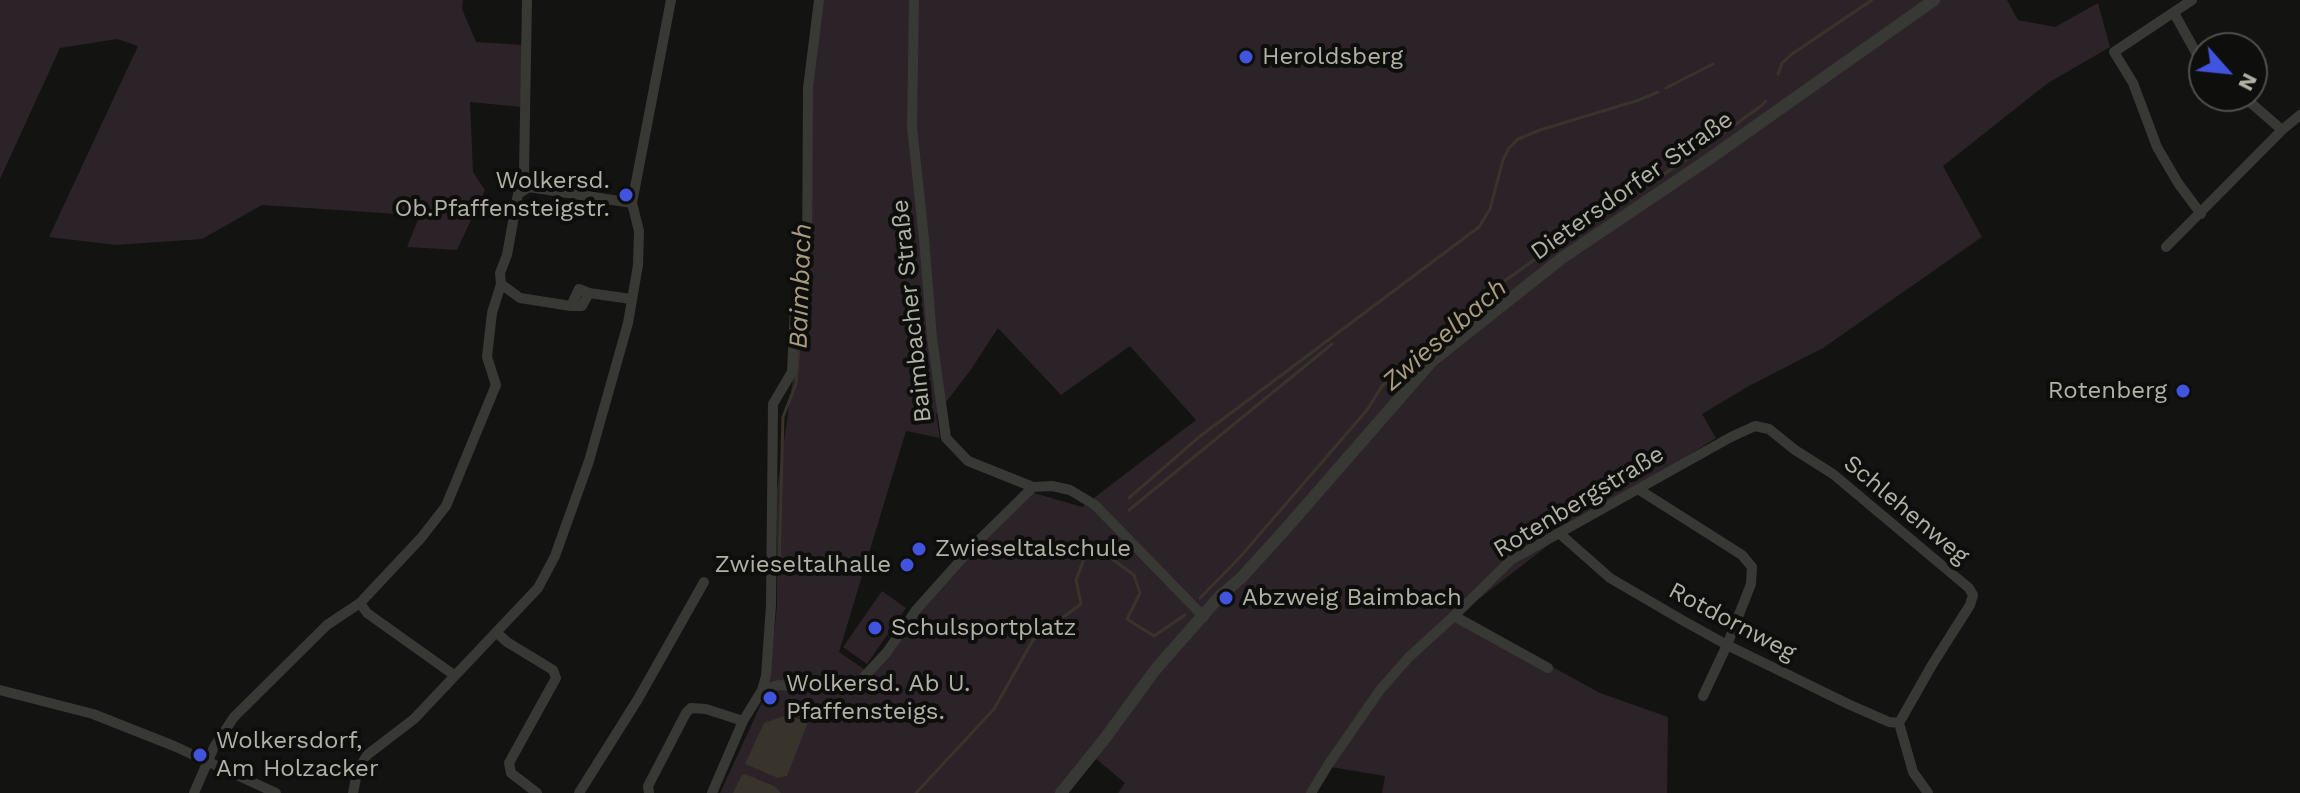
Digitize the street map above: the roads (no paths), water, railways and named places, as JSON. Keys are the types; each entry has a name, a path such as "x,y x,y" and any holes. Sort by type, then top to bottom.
{"street":[{"path":"527,0 524,172 529,187"},
{"path":"353,793 357,773 367,755 414,719 538,588 555,556 589,461 628,323 638,265 639,231 632,203 671,0"},
{"path":"712,793 766,676 771,605 773,404 792,372 795,307 807,267 808,88 819,0"},
{"name":"Baimbacher Straße","path":"914,0 912,127 932,338 946,438 968,461 1033,487 1052,486 1070,490 1095,505 1204,617"},
{"name":"Dietersdorfer Straße","path":"1061,793 1155,670 1220,596 1283,532 1432,361 1562,258 1709,159 1934,0"},
{"path":"2192,0 2114,52 2133,83 2157,147 2201,214"},
{"path":"2174,13 2188,38"},
{"path":"2261,112 2282,130"},
{"path":"2166,247 2300,115"},
{"path":"194,793 214,747 234,717 327,625 360,603 421,538 446,506 496,385 487,357 492,313 501,284 500,273 507,255 518,194 529,187 632,203"},
{"path":"501,284 520,298 571,306 582,306 589,293 631,299"},
{"name":"Rotenbergstraße","path":"1311,793 1380,690 1409,657 1511,560 1731,437 1755,426 1769,429"},
{"name":"Schlehenweg","path":"1769,429 1845,484 1969,588 1973,595 1970,605 1899,723"},
{"path":"762,690 778,685 840,689 862,679 887,652 916,610 975,544 1033,487"},
{"path":"1638,489 1742,555 1752,567 1751,584 1703,696"},
{"name":"Rotdornweg","path":"1559,533 1610,578 1727,645 1848,704 1889,722 1899,723"},
{"path":"579,793 638,699 704,582"},
{"path":"360,603 367,613 454,675"},
{"path":"1454,616 1548,668"},
{"path":"496,632 553,670 556,678 509,763 511,773 537,793"},
{"path":"0,690 93,714 276,793"},
{"path":"649,793 648,786 691,708 706,709 743,721"},
{"path":"1899,723 1913,772 1928,793"}],"waterway":[{"name":"Zwieselbach","path":"1778,74 1782,63 1792,54 1872,0"},
{"path":"1666,88 1713,64"},
{"path":"1129,498 1199,437 1479,227 1490,209 1503,160 1518,139 1658,92"},
{"name":"Zwieselbach","path":"1708,144 1766,101"},
{"name":"Zwieselbach","path":"1200,598 1240,557 1367,410 1382,386 1492,290 1562,240 1698,152"},
{"name":"Baimbach","path":"802,231 802,264"},
{"name":"Baimbach","path":"779,569 783,417 796,384 803,295"},
{"path":"1129,510 1332,344"},
{"name":"Zwieselbach","path":"916,793 994,709 1033,640 1081,604 1076,580 1087,551 1100,550 1134,575 1140,593 1127,619 1154,636 1185,615"}],"place":[{"name":"Heroldsberg","path":"1246,57"},
{"name":"Wolkersd. Ob.Pfaffensteigstr.","path":"626,195"},
{"name":"Rotenberg","path":"2183,391"},
{"name":"Zwieseltalschule","path":"919,549"},
{"name":"Zwieseltalhalle","path":"907,565"},
{"name":"Abzweig Baimbach","path":"1226,598"},
{"name":"Schulsportplatz","path":"875,628"},
{"name":"Wolkersd. Ab U. Pfaffensteigs.","path":"770,698"},
{"name":"Wolkersdorf, Am Holzacker","path":"200,755"}]}
